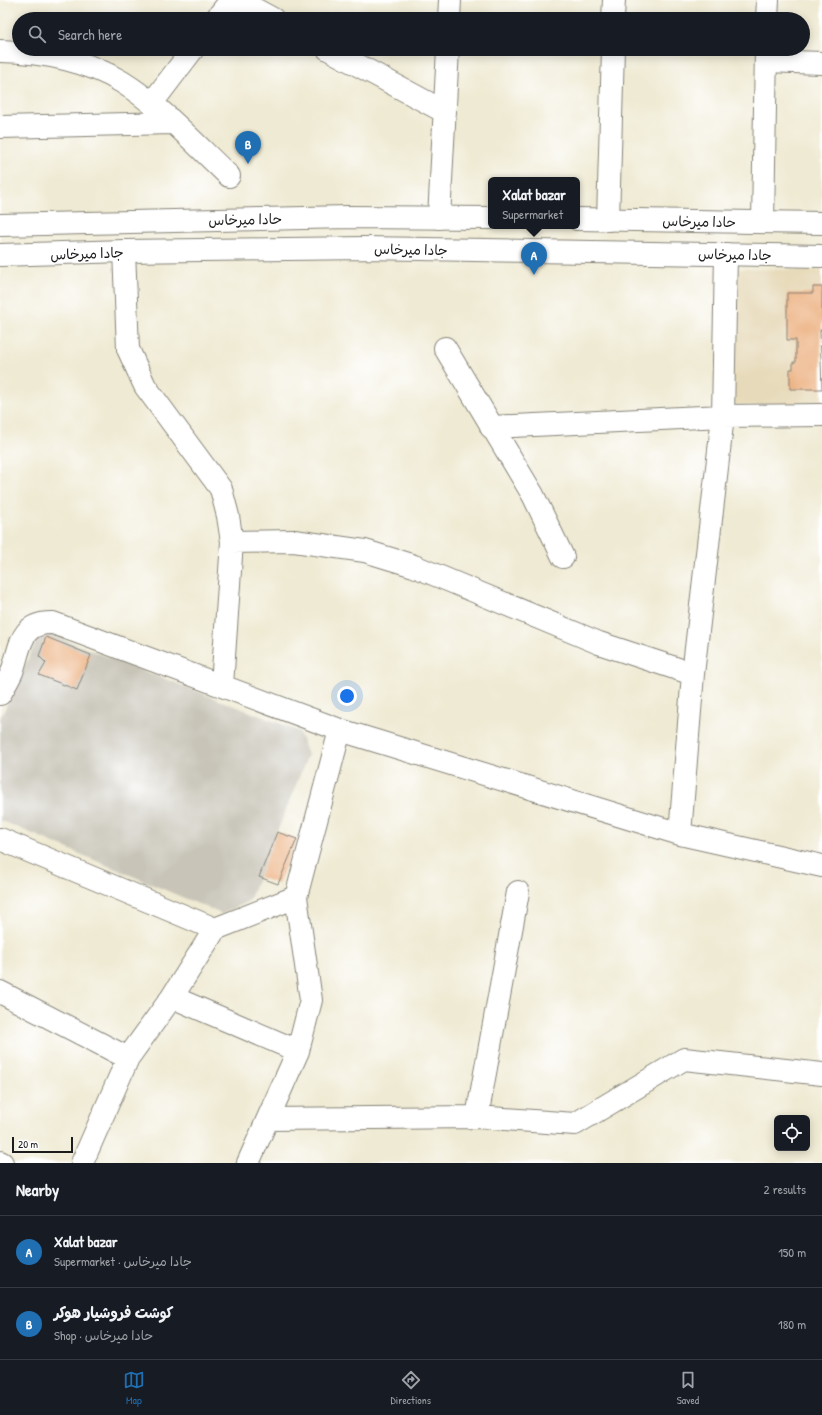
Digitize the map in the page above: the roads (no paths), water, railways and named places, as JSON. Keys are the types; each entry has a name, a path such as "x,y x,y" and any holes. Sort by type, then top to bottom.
{"street":[{"path":"221,12 230,0"},
{"path":"238,0 260,12"},
{"path":"449,12 450,0"},
{"path":"613,12 614,0"},
{"path":"767,12 768,0"},
{"path":"0,51 12,52"},
{"path":"52,56 88,66 121,82 152,103 229,176"},
{"path":"152,103 188,56"},
{"path":"341,56 445,112"},
{"path":"440,218 448,56"},
{"path":"608,220 612,56"},
{"path":"763,222 766,56"},
{"path":"773,56 822,63"},
{"path":"0,127 172,123"},
{"name":"حادا ميرخاس","path":"0,226 234,219 488,218"},
{"name":"حادا ميرخاس","path":"580,219 822,223"},
{"name":"جادا ميرخاس","path":"0,255 124,251 365,248 822,256"},
{"path":"124,251 128,350 145,386 221,489 228,516 232,542 222,685"},
{"path":"680,834 693,674 723,416 726,254"},
{"path":"445,348 533,495 563,557"},
{"path":"491,427 723,416 822,415"},
{"path":"232,542 294,542 365,551 414,566 599,643 693,674"},
{"path":"0,694 6,669 26,631 34,626 44,623 53,623 340,730 680,834 822,866"},
{"path":"248,1163 298,1051 311,1000 296,897 340,730"},
{"path":"0,840 215,929"},
{"path":"477,1117 518,892"},
{"path":"82,1163 128,1058 172,997 215,929 296,897"},
{"path":"0,992 128,1058"},
{"path":"172,997 298,1051"},
{"path":"268,1119 477,1117 575,1124 684,1059 821,1070"}],"place":[{"name":"كوشت فروشيار هوكر","path":"248,164"},
{"name":"Xalat bazar","path":"534,275"}]}
